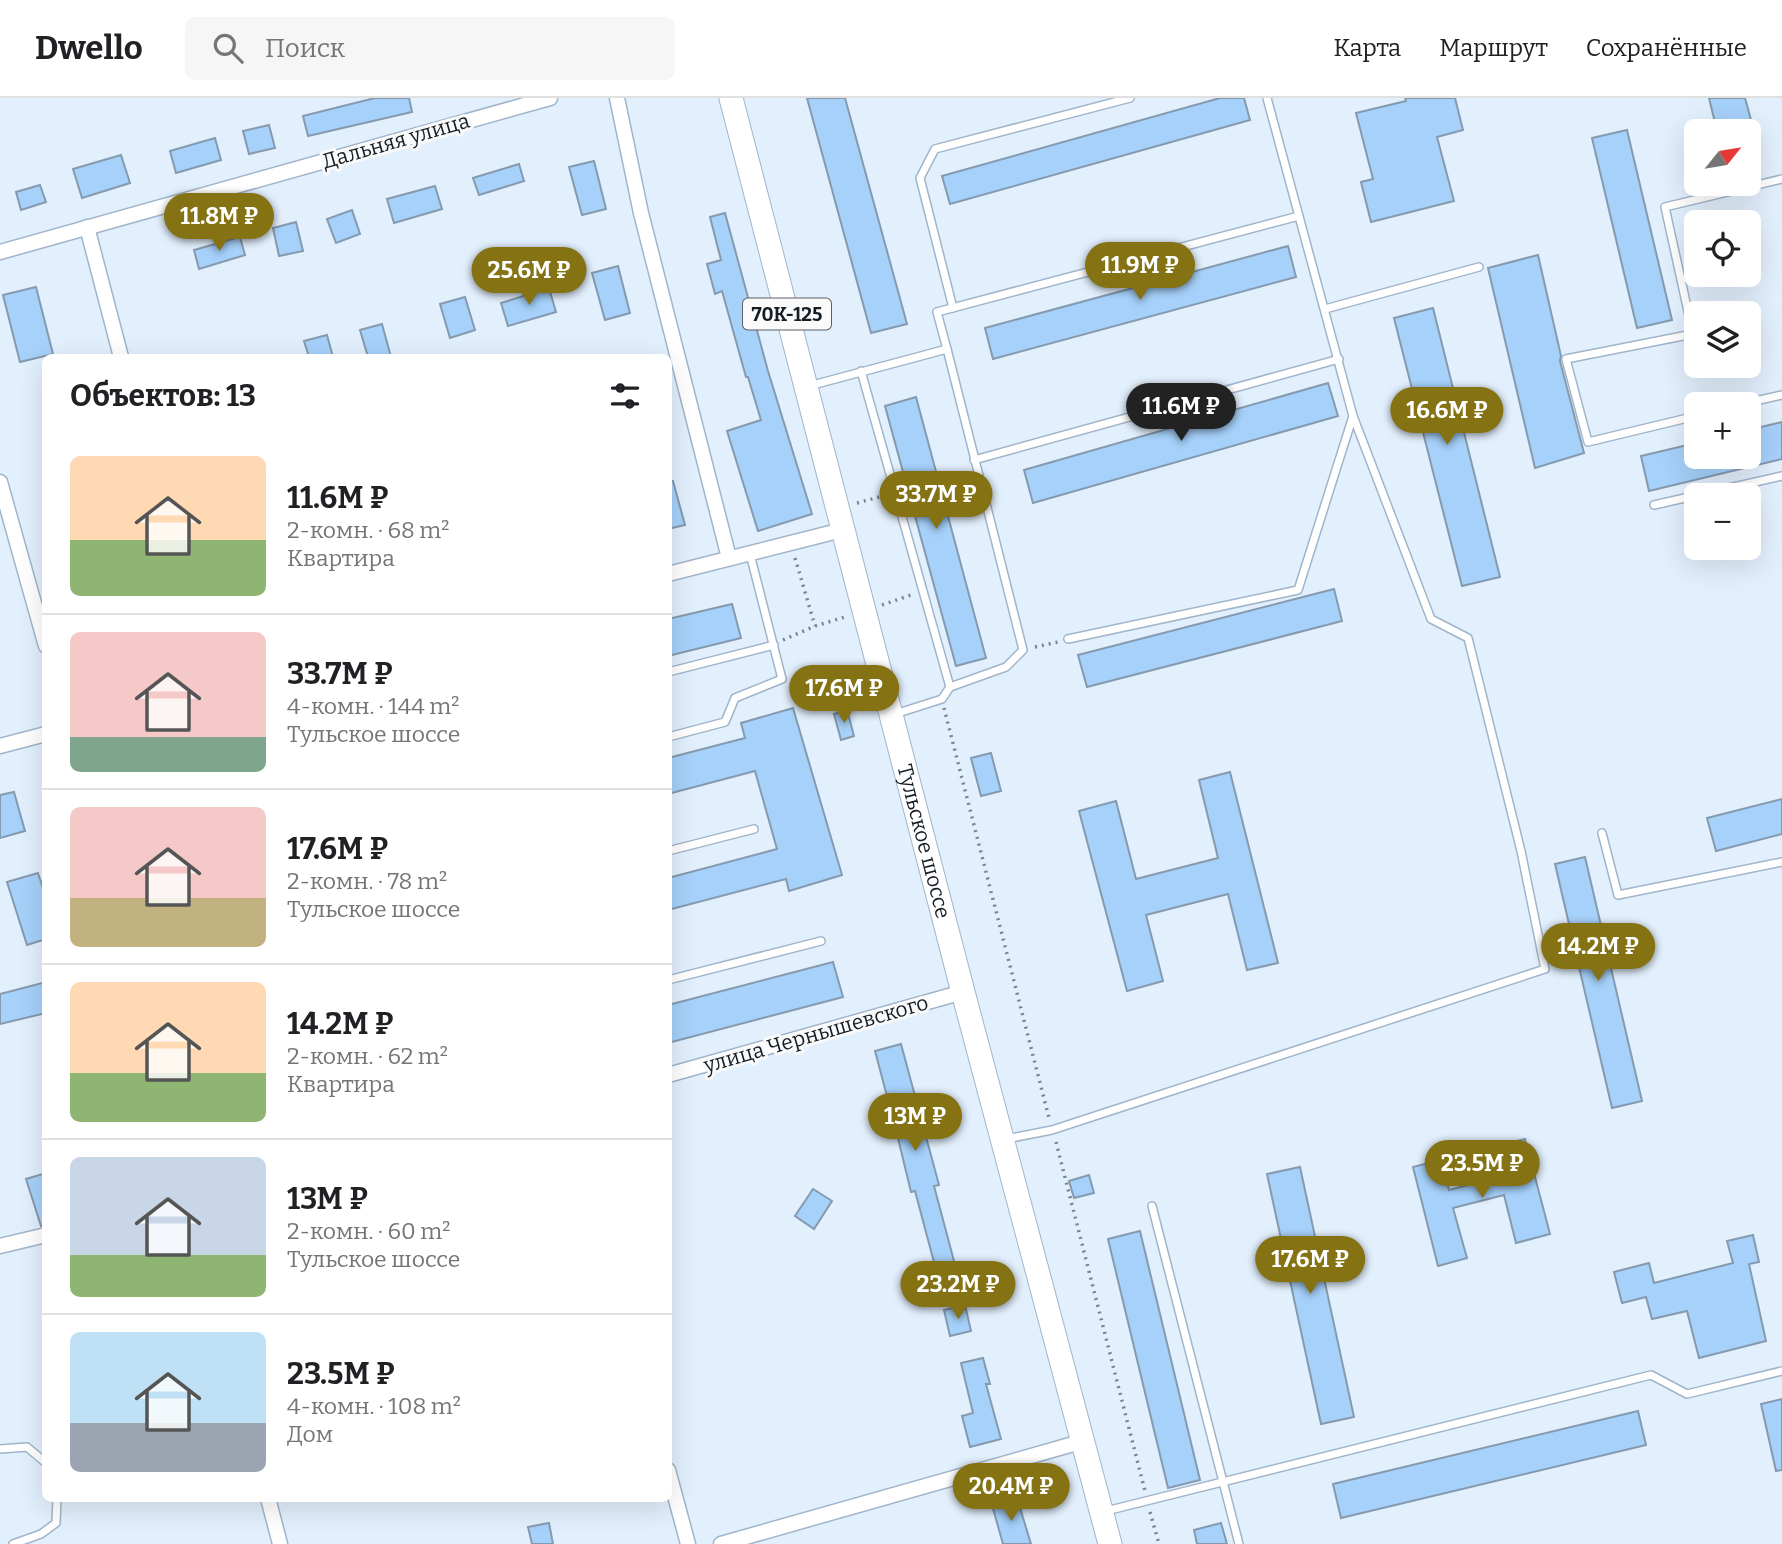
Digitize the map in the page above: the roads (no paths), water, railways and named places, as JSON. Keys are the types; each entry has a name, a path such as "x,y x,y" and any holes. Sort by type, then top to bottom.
{"main road":[{"name":"Тульское шоссе","path":"731,98 963,992 1111,1544"}],"street":[{"name":"Дальняя улица","path":"0,252 550,98"},
{"path":"617,98 641,213 729,558"},
{"path":"87,227 120,354"},
{"path":"0,482 42,632"},
{"path":"672,572 842,530"},
{"path":"0,747 42,735"},
{"name":"улица Чернышевского","path":"672,1074 963,992"},
{"path":"0,1246 42,1236"},
{"path":"721,1544 1084,1441"},
{"path":"672,1485 688,1544"},
{"path":"269,1502 281,1544"}],"lane":[{"path":"953,308 920,178 935,149 1130,98"},
{"path":"1004,1139 1052,1129 1545,969 1521,851 1468,638 1431,619 1353,415 1267,98"},
{"path":"1684,418 1588,442 1566,359 1693,334 1665,207 1782,179"},
{"path":"891,715 942,699 950,687 1006,667 1023,650 937,312 1299,216"},
{"path":"1325,309 1479,267"},
{"path":"806,387 947,349"},
{"path":"974,460 1339,359"},
{"path":"861,371 950,687"},
{"path":"1761,400 1782,395"},
{"path":"1068,639 1298,590 1353,415"},
{"path":"1654,505 1782,476"},
{"path":"672,736 725,722 735,698 782,680 750,554"},
{"path":"672,671 774,645"},
{"path":"672,850 754,829"},
{"path":"1602,833 1618,895 1782,862"},
{"path":"672,978 821,941"},
{"path":"1152,1206 1239,1544"},
{"path":"1102,1512 1651,1375 1687,1394 1782,1371"},
{"path":"0,1449 27,1447 42,1460"},
{"path":"13,1544 41,1534 56,1523 57,1502"}]}
